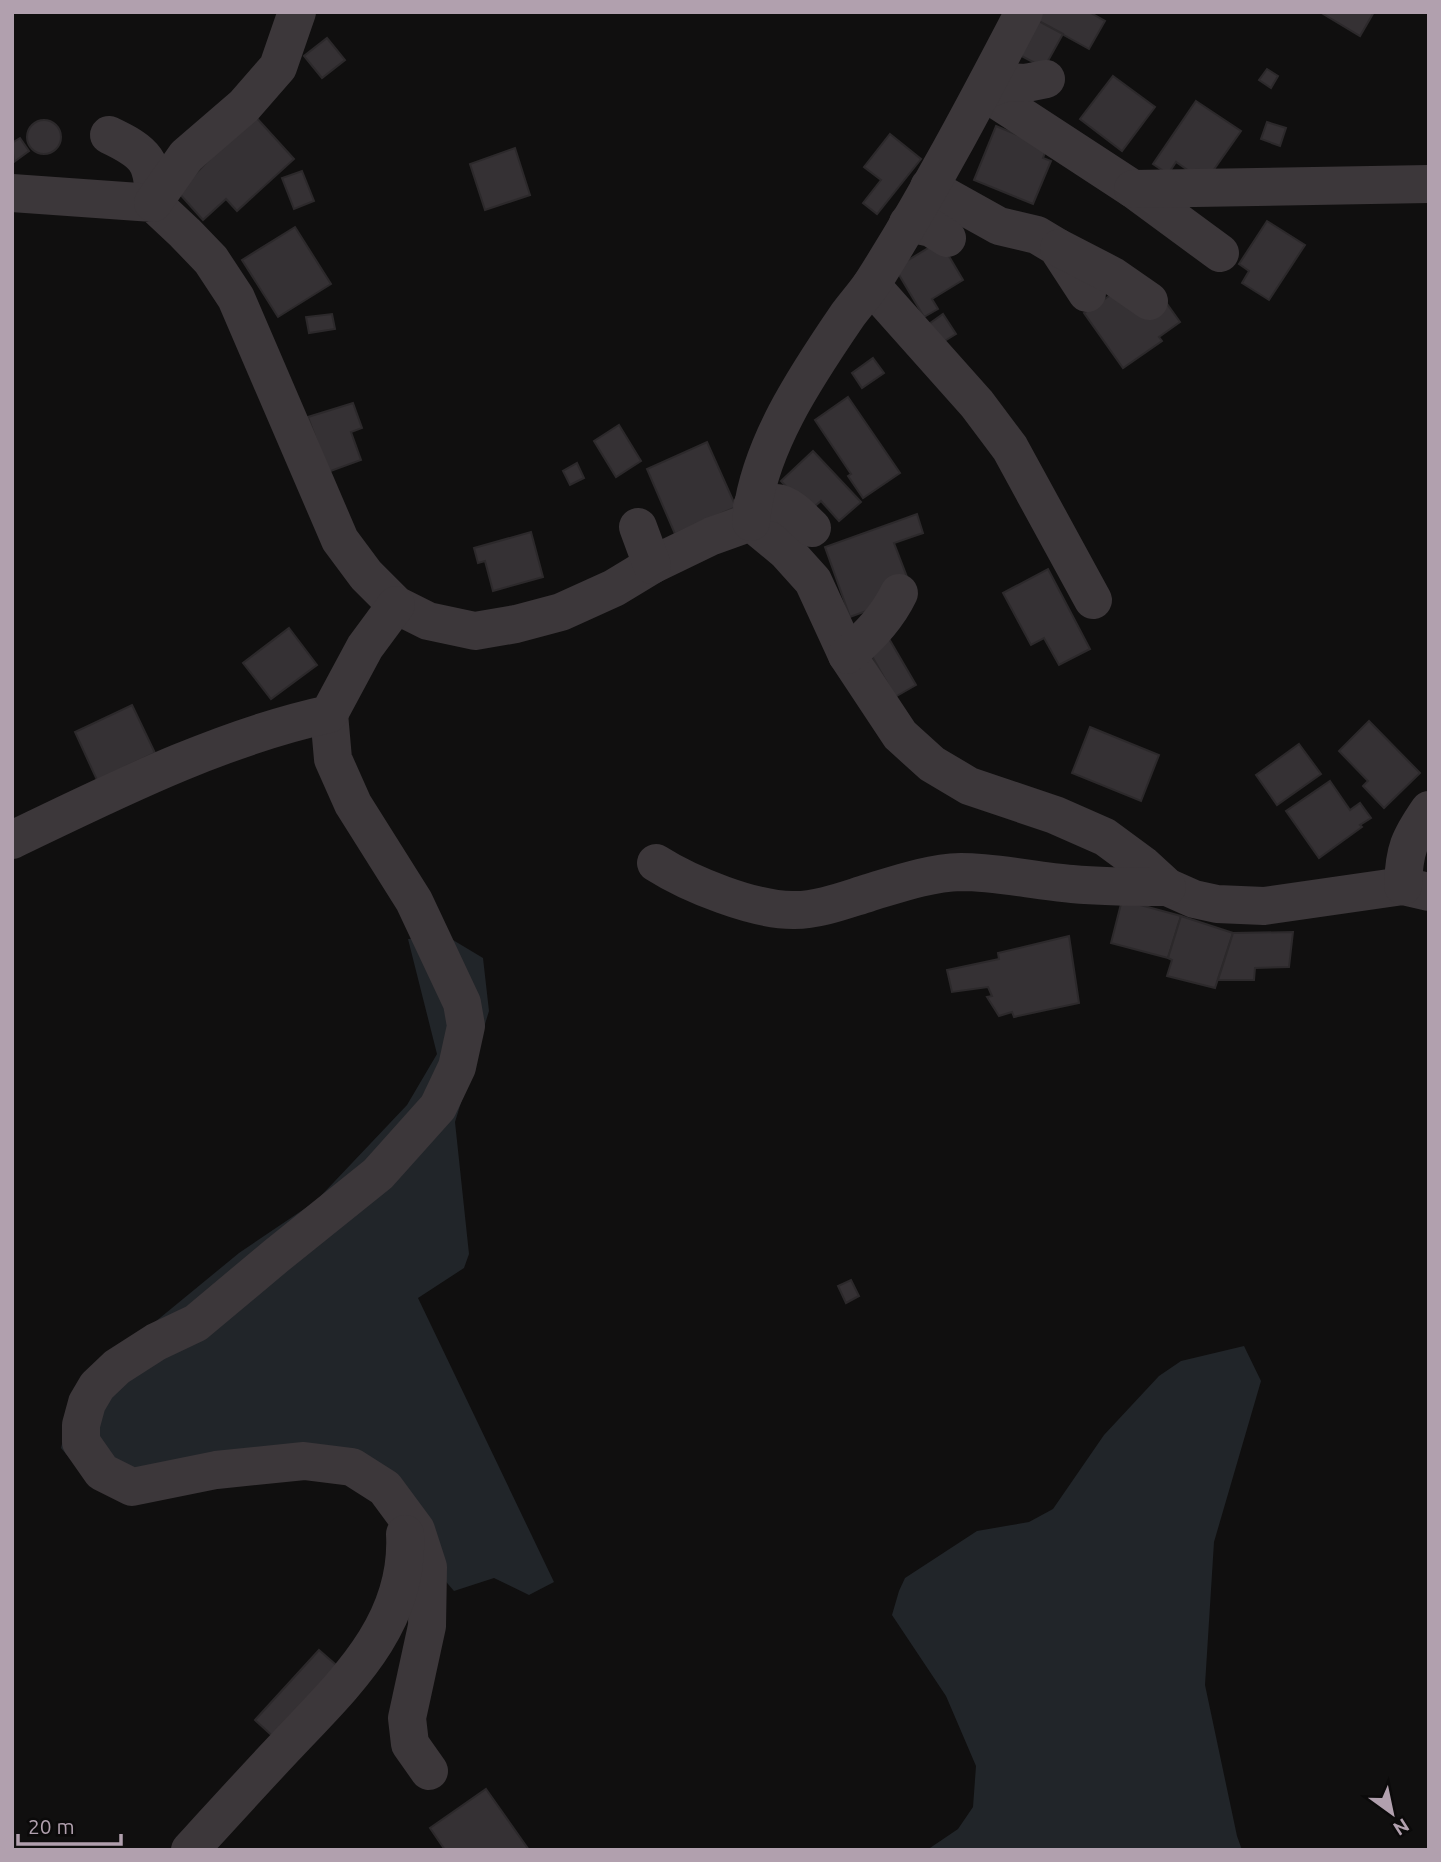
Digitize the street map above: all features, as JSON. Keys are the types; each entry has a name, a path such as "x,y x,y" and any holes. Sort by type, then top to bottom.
{"street":[{"path":"153,203 186,156 244,106 278,67 297,12"},
{"path":"752,514 771,445 807,376 871,285 908,223 983,91 1024,12"},
{"path":"983,91 1006,82 1026,83 1046,79"},
{"path":"983,91 1133,189 1220,253"},
{"path":"109,135 143,155 154,185 153,203"},
{"path":"1133,189 1429,184"},
{"path":"929,187 999,226 1037,235 1113,276 1149,301"},
{"path":"12,193 153,203 211,260 236,298 340,540 366,575 396,605 428,621 475,631 561,612 614,588 652,565 712,536 752,514 768,501 787,504 812,528"},
{"path":"908,223 931,228 947,237"},
{"path":"1057,247 1087,293"},
{"path":"871,285 977,404 1010,448 1093,600"},
{"path":"752,514 813,581 847,655 900,735 932,764 969,786 1055,815 1105,836 1167,887 1194,899 1239,907 1264,906 1416,889 1404,863 1410,837 1429,810"},
{"path":"638,527 652,565"},
{"path":"847,655 864,641 890,612 899,593"},
{"path":"396,605 365,648 329,714 333,759 353,804 414,901 462,1003 466,1026 457,1067 438,1107 378,1174 196,1323 156,1342 117,1367 97,1386 81,1425 80,1442 102,1472 132,1487 216,1470 304,1461 352,1467 385,1489 416,1530 428,1567 427,1626 407,1718 410,1744 429,1771"},
{"path":"12,840 188,760 298,721 329,714"},
{"path":"656,863 699,886 770,908 797,911 915,878 959,872 1071,884 1167,887"},
{"path":"190,1850 370,1653 401,1583 407,1554 404,1515"}],"shaded area":[{"path":"448,937 483,958 489,1011 455,1122 469,1254 464,1268 418,1298 554,1582 529,1595 494,1578 454,1591 375,1499 336,1478 87,1479 61,1448 73,1398 88,1377 239,1253 316,1201 407,1105 437,1054 408,939"},
{"path":"1244,1346 1261,1381 1214,1542 1205,1685 1242,1850 927,1850 958,1829 973,1807 976,1766 946,1696 892,1615 905,1578 977,1531 1029,1522 1053,1509 1104,1435 1159,1376 1181,1361"}],"building":[{"path":"1039,12 1089,12 1105,21 1089,49 1035,19"},
{"path":"1320,12 1374,12 1360,36"},
{"path":"1035,19 1063,34 1044,68 1016,53"},
{"path":"327,38 345,60 322,78 304,56"},
{"path":"1267,69 1278,76 1271,88 1259,80"},
{"path":"1113,76 1155,107 1122,151 1080,119"},
{"path":"1196,101 1241,131 1205,182 1176,162 1168,174 1153,164"},
{"path":"253,114 294,159 237,211 226,199 203,220 178,192"},
{"path":"44,120 56,125 61,137 56,149 44,154 32,149 27,137 32,125"},
{"path":"1267,122 1286,128 1280,146 1261,139"},
{"path":"996,126 1047,147 1043,158 1051,161 1033,204 974,180"},
{"path":"890,134 921,159 877,214 863,203 881,180 864,167"},
{"path":"20,138 29,151 14,162 12,143"},
{"path":"515,148 530,195 485,210 470,164"},
{"path":"302,171 314,201 294,209 282,178"},
{"path":"1267,221 1305,245 1269,300 1242,283 1249,271 1239,264"},
{"path":"295,227 331,284 278,317 242,260"},
{"path":"940,241 963,280 932,299 938,309 924,317 895,268"},
{"path":"1124,286 1165,301 1180,322 1159,337 1162,341 1123,368 1084,313"},
{"path":"332,314 335,329 309,333 306,317"},
{"path":"943,314 956,334 938,345 926,326"},
{"path":"873,358 884,373 862,388 852,373"},
{"path":"848,397 900,473 863,498 848,476 851,474 815,420"},
{"path":"353,403 362,428 351,432 361,460 328,472 308,417"},
{"path":"619,425 641,461 616,477 594,441"},
{"path":"707,442 736,507 675,534 647,469"},
{"path":"813,451 861,502 839,521 821,501 809,511 781,481"},
{"path":"577,463 584,478 570,485 563,471"},
{"path":"917,514 923,533 894,543 907,577 891,602 850,617 825,547"},
{"path":"531,532 543,577 493,591 485,561 478,563 474,548"},
{"path":"1048,569 1090,649 1059,665 1044,638 1031,645 1003,593"},
{"path":"289,628 317,665 271,699 243,663"},
{"path":"888,637 916,685 895,697 868,649"},
{"path":"132,705 155,753 97,780 75,732"},
{"path":"1369,721 1420,773 1384,808 1363,786 1368,781 1339,751"},
{"path":"1090,727 1159,755 1141,801 1072,773"},
{"path":"1299,744 1321,774 1277,805 1256,775"},
{"path":"1330,781 1350,810 1360,803 1371,818 1319,858 1286,811"},
{"path":"1122,900 1181,916 1168,958 1111,943"},
{"path":"1181,916 1233,933 1215,988 1167,976 1172,960 1168,958"},
{"path":"1293,932 1289,967 1255,968 1254,980 1218,980 1233,933"},
{"path":"1069,936 1079,1003 1014,1017 1012,1012 999,1016 987,997 992,996 988,987 952,992 947,970 999,959 998,953"},
{"path":"851,1280 859,1296 846,1303 838,1286"},
{"path":"319,1650 342,1670 278,1741 255,1720"},
{"path":"486,1789 529,1850 445,1850 430,1828"}]}
